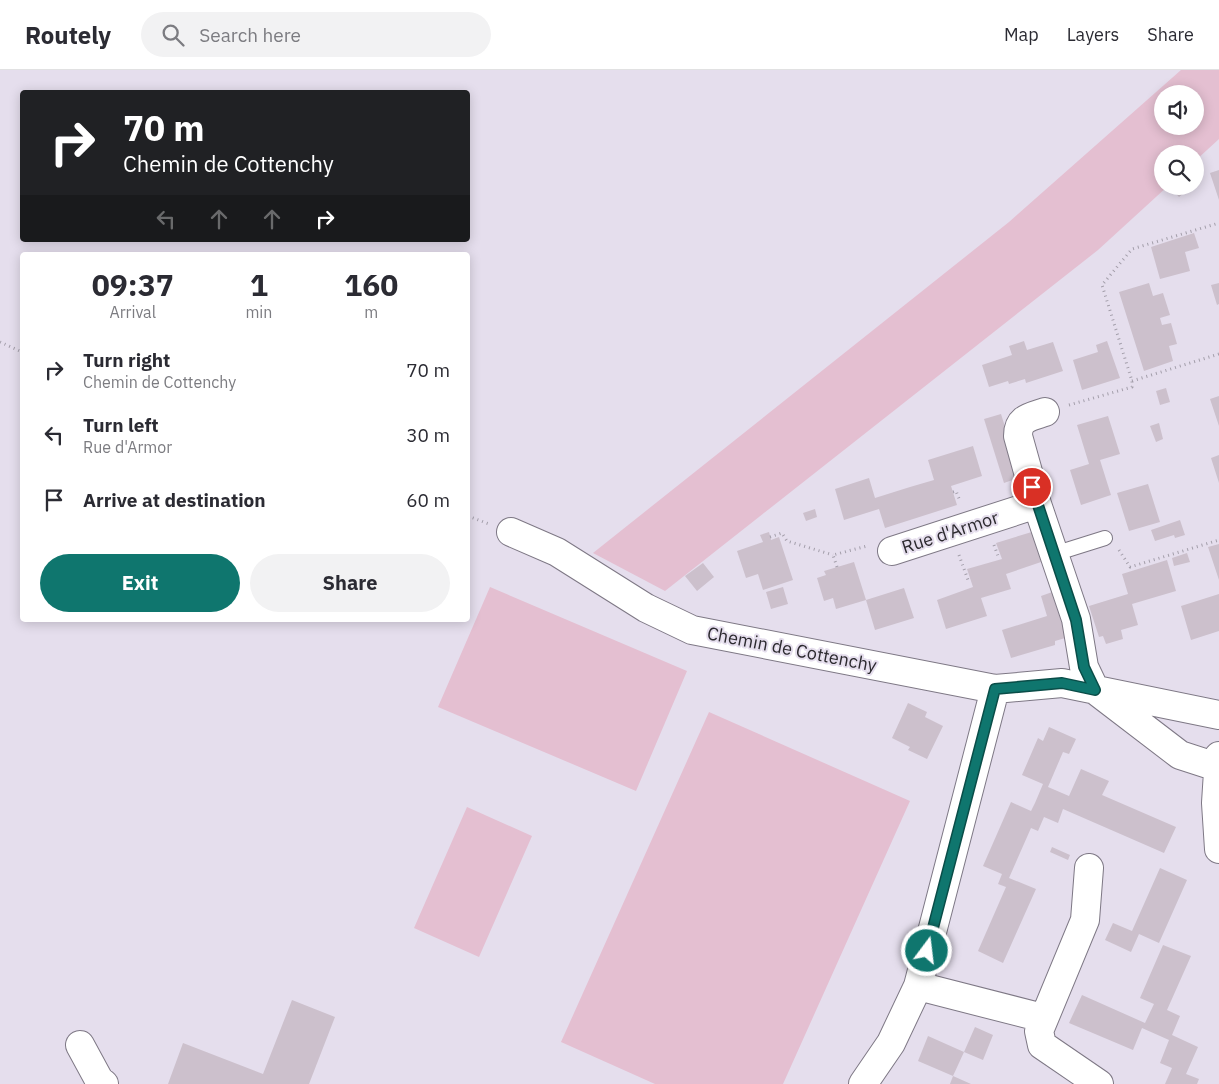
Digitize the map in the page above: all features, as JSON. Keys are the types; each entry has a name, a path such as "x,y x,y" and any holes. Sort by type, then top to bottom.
{"street":[{"path":"1045,412 1023,419 1018,427 1018,436 1037,504 1076,620 1084,667 1095,690"},
{"name":"Rue d'Armor","path":"892,551 1037,504"},
{"name":"Chemin de Cottenchy","path":"511,532 557,552 646,608 692,630 995,689 1062,683 1130,695 1219,715"},
{"path":"863,1084 891,1043 918,986 995,689"},
{"name":"Chemin de Cottenchy","path":"1095,690 1180,754 1218,761"},
{"path":"1218,761 1219,849"},
{"path":"1089,868 1085,920 1043,1018 1039,1032 1042,1045 1099,1084"},
{"path":"918,986 1043,1018"},
{"path":"80,1045 99,1080 104,1084"}],"lane":[{"path":"1054,554 1105,538"}],"path":[{"path":"1045,412 1132,387 1132,381 1102,285 1132,250 1219,223"},
{"path":"0,342 20,351"},
{"path":"1132,381 1219,354"},
{"path":"770,537 782,533 787,541 833,555 879,543 892,551"},
{"path":"1105,538 1122,552 1130,567 1219,540"},
{"path":"833,555 837,567"}],"shaded area":[{"path":"1181,70 1219,70 1219,139 1204,153 1204,145 1154,145 1154,195 1158,195 1098,250 665,591 593,553 1009,222 1154,94 1154,135 1204,135 1204,85 1164,85"},
{"path":"490,587 687,671 636,791 438,707"},
{"path":"709,712 910,801 783,1084 655,1084 561,1042"},
{"path":"467,807 532,836 479,957 414,928"}],"building":[{"path":"1219,170 1219,200 1210,173"},
{"path":"1194,233 1199,248 1185,252 1190,271 1160,279 1151,247"},
{"path":"1149,283 1153,296 1163,293 1170,315 1160,318 1162,325 1171,323 1177,344 1169,346 1173,361 1144,371 1119,292"},
{"path":"1219,283 1219,304 1217,305 1211,285"},
{"path":"1024,341 1027,350 1053,342 1063,371 1026,383 1025,379 1009,384 1008,381 989,387 982,365 1012,355 1009,346"},
{"path":"1107,341 1120,378 1082,390 1073,360 1098,352 1096,345"},
{"path":"1166,388 1170,402 1160,405 1156,391"},
{"path":"1219,396 1219,426 1210,399"},
{"path":"1001,414 1021,477 1004,483 984,419"},
{"path":"1108,416 1120,454 1100,460 1111,495 1081,505 1070,470 1089,464 1077,425"},
{"path":"1159,423 1163,439 1156,442 1150,426"},
{"path":"973,446 982,476 951,486 957,505 885,528 879,509 844,520 835,489 869,478 875,498 934,480 928,460"},
{"path":"1219,455 1219,483 1211,458"},
{"path":"1148,484 1160,522 1129,531 1117,493"},
{"path":"815,509 817,517 806,521 803,513"},
{"path":"1180,520 1185,535 1175,538 1174,535 1155,541 1151,530"},
{"path":"1035,531 1044,561 1006,574 1011,589 981,598 987,616 946,629 937,600 973,587 967,569 1002,559 996,543"},
{"path":"769,532 771,540 779,537 793,580 763,590 758,574 746,578 737,551 763,542 760,535"},
{"path":"1219,544 1219,580 1208,547"},
{"path":"1187,553 1190,562 1174,566 1172,558"},
{"path":"1167,560 1176,591 1132,604 1138,625 1121,630 1123,639 1106,644 1103,636 1099,637 1089,606 1128,594 1122,574"},
{"path":"854,562 866,600 836,609 833,598 824,601 817,578 826,575 824,571"},
{"path":"703,563 714,577 697,591 685,576"},
{"path":"783,587 788,604 771,609 766,592"},
{"path":"904,588 914,618 875,630 866,600"},
{"path":"1058,590 1072,636 1055,641 1055,645 1011,658 1002,630 1047,616 1041,596"},
{"path":"1219,594 1219,631 1191,640 1181,606"},
{"path":"908,703 927,712 925,717 943,726 927,759 908,750 910,747 892,738"},
{"path":"1049,727 1076,739 1069,754 1063,752 1048,787 1069,796 1081,769 1109,781 1102,795 1176,827 1164,853 1063,809 1058,823 1044,817 1038,831 1031,828 1009,878 1036,889 1003,963 978,951 1006,887 998,884 1002,874 983,866 1011,802 1031,811 1035,803 1043,784 1022,775 1038,738 1043,741"},
{"path":"1052,847 1070,855 1068,860 1050,852"},
{"path":"1160,868 1187,880 1159,943 1139,934 1131,952 1105,940 1113,923 1132,931"},
{"path":"1163,945 1191,956 1167,1010 1180,1016 1172,1035 1198,1047 1186,1074 1199,1079 1197,1084 1165,1084 1172,1068 1160,1063 1169,1040 1142,1028 1133,1050 1069,1023 1082,995 1145,1023 1154,1004 1140,998"},
{"path":"292,1000 335,1017 309,1084 168,1084 183,1043 263,1074"},
{"path":"975,1027 993,1035 983,1060 964,1052"},
{"path":"928,1036 964,1052 953,1076 918,1061"},
{"path":"953,1076 971,1084 950,1084"}],"route":[{"path":"927,951 995,689 1062,683 1095,690 1084,667 1076,620 1032,487"}]}
